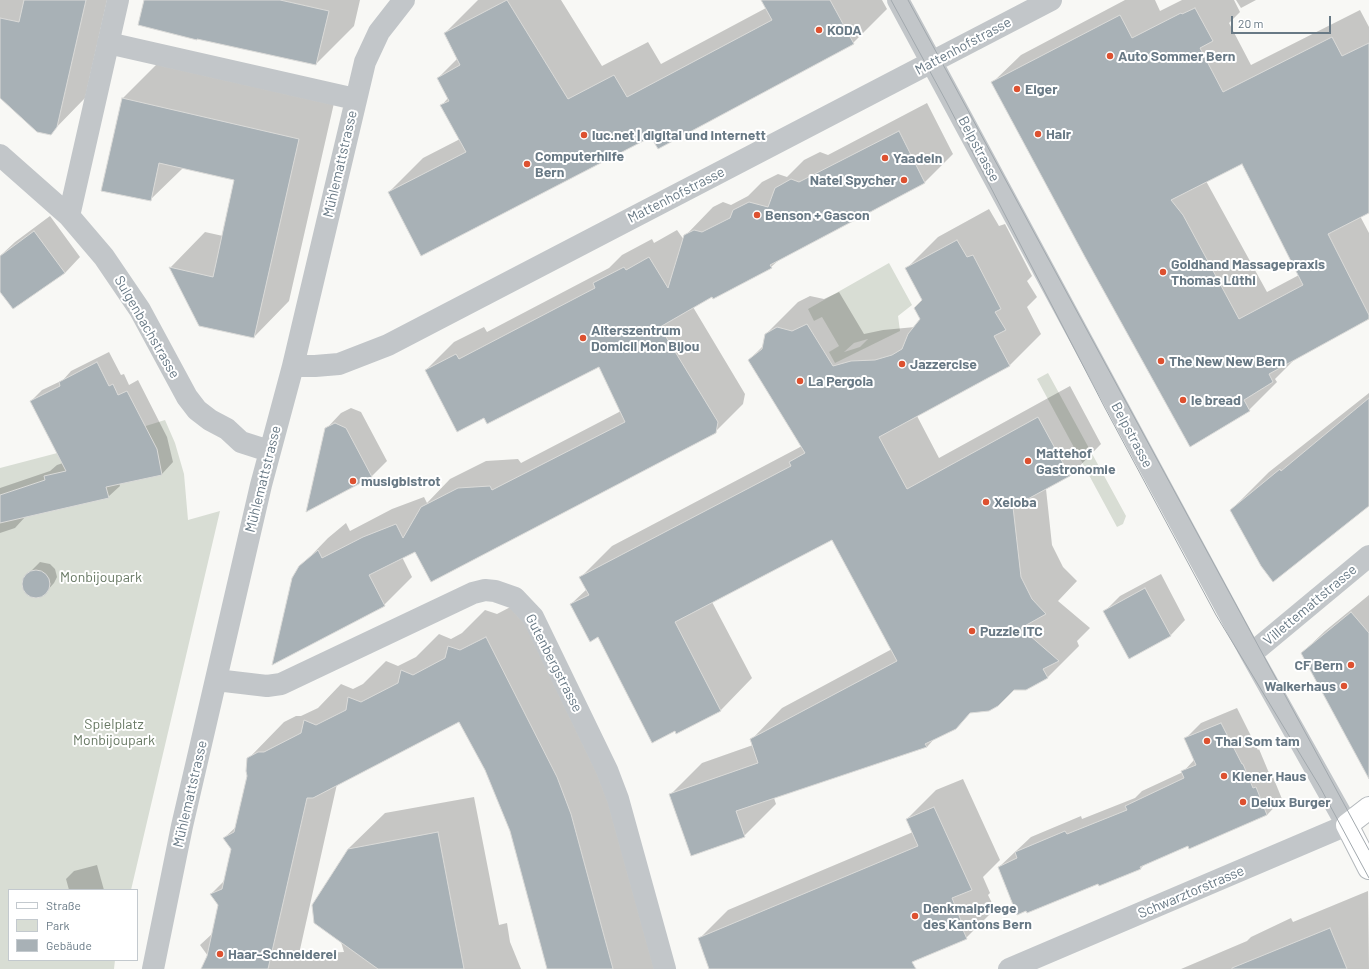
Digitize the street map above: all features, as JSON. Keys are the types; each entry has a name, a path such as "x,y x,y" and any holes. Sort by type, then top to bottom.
{"main road":[{"name":"Schwarztorstrasse","path":"1348,825 1369,808"},
{"name":"Belpstrasse","path":"1348,825 1369,868"}],"street":[{"path":"69,216 118,0"},
{"name":"Mühlemattstrasse","path":"153,969 182,826 269,451 293,366 355,99 370,49 379,32 404,0"},
{"name":"Belpstrasse","path":"898,0 1251,654 1348,825"},
{"name":"Mattenhofstrasse","path":"293,366 339,364 388,345 1051,0"},
{"path":"108,43 355,99"},
{"name":"Sulgenbachstrasse","path":"5,166 69,216 104,257 123,282 140,310 187,397 197,410 210,420 227,429 241,442 269,451"},
{"name":"Villettemattstrasse","path":"1251,654 1369,556"},
{"name":"Gutenbergstrasse","path":"216,680 267,686 281,684 473,593 485,590 495,591 515,598 533,616 607,770 618,799 664,969"},
{"name":"Schwarztorstrasse","path":"1009,969 1348,825"}],"green space":[{"path":"889,263 912,305 898,316 900,331 835,363 829,352 839,346 822,317 814,321 808,309","holes":["868,339 860,347 844,352 854,343"]},
{"path":"1048,373 1126,516 1123,524 1117,527 1037,379"},
{"name":"Monbijoupark","path":"165,420 175,443 184,474 188,520 220,511 131,889 8,889 8,961 115,961 114,969 0,969 0,468 65,451"}],"building":[{"path":"24,0 86,0 57,127 51,135 37,132 0,98 0,18 19,22"},
{"path":"144,0 280,0 329,11 316,65 197,40 138,25"},
{"path":"507,0 568,99 614,75 627,97 772,20 761,0 830,0 854,44 658,149 651,137 421,256 388,192 466,152 440,105 449,101 437,78 460,65 444,33"},
{"path":"1195,8 1213,41 1200,48 1223,92 1332,37 1342,56 1369,43 1369,213 1328,234 1369,315 1369,319 1269,374 1273,382 1244,400 1250,411 1190,447 1085,257 991,82 1120,15 1132,38 1181,13 1182,14","holes":["1242,164 1303,285 1239,319 1183,215 1171,200"]},
{"path":"122,98 299,139 254,338 199,326 169,267 213,277 234,180 159,163 151,201 101,191"},
{"path":"899,131 925,183 770,265 772,268 713,299 712,297 660,327 718,422 716,433 431,582 415,552 369,575 385,606 272,665 292,578 299,566 318,550 322,558 363,537 396,524 403,538 421,507 458,488 490,486 492,490 625,422 599,367 487,424 484,418 457,432 425,370 456,354 459,359 595,288 593,283 624,267 626,270 649,257 668,288 684,235 694,230 702,232 730,218 733,210 749,202 768,207 775,188 791,179 799,182"},
{"path":"34,231 65,273 13,309 0,292 0,256"},
{"path":"957,240 967,257 973,255 1001,309 995,312 1006,330 994,336 1010,366 879,437 907,489 1038,417 1070,476 1013,507 1021,577 1032,599 1046,614 1021,628 1059,661 1043,669 1048,678 1026,690 1014,690 998,706 989,711 970,713 956,729 925,744 927,747 736,811 745,837 691,856 669,794 758,763 750,739 897,661 832,540 675,622 721,711 676,734 675,731 652,743 598,637 590,642 570,604 589,595 579,577 791,466 789,462 805,453 748,360 762,349 765,334 777,327 792,331 807,324 833,366 851,361 875,360 892,355 902,349 908,334 920,319 914,308 922,300 905,268"},
{"path":"97,362 109,386 113,384 118,395 127,391 157,449 162,475 106,487 109,498 0,523 0,495 45,480 44,476 66,471 30,401 60,386 59,382"},
{"path":"1369,398 1369,506 1273,582 1261,566 1230,510 1280,469 1281,471"},
{"path":"335,423 346,428 372,477 306,512 325,428"},
{"path":"36,570 46,574 50,584 46,594 36,598 26,594 22,584 26,574"},
{"path":"1145,588 1171,636 1129,659 1103,611"},
{"name":"Walkerhaus","path":"1351,612 1369,633 1369,779 1301,653"},
{"path":"486,637 557,777 571,814 613,969 547,969 510,831 485,770 459,722 313,798 307,798 268,969 201,969 207,956 218,905 210,894 222,889 231,849 223,838 234,832 247,776 247,758 258,752 264,752 301,733 304,720 316,725 346,710 348,697 361,702 398,683 401,670 413,675 445,658 448,646 460,650"},
{"path":"1221,723 1243,764 1253,788 1256,787 1267,815 1189,849 1188,846 1140,867 1141,869 1099,886 1098,884 1027,913 1026,911 1017,915 998,867 1017,858 1015,852 1065,831 1067,834 1127,810 1125,806 1184,778 1181,771 1196,765 1184,738"},
{"path":"934,807 972,890 952,898 967,939 912,962 916,969 709,969 698,938 918,846 906,819"},
{"path":"438,832 464,969 378,969 314,923 312,905 348,849"},
{"path":"1330,928 1347,969 1232,969 1232,968"}],"tram line":[{"path":"891,0 946,101 1105,408 1216,615 1320,787 1369,878"},
{"path":"908,0 1369,850"}],"place":[{"name":"KODA","path":"819,30"},
{"name":"Auto Sommer Bern","path":"1110,56"},
{"name":"Eiger","path":"1017,89"},
{"name":"Hair","path":"1038,134"},
{"name":"luc.net | digital und internett","path":"584,135"},
{"name":"Yaadein","path":"885,158"},
{"name":"Computerhilfe Bern","path":"527,164"},
{"name":"Natel Spycher","path":"904,180"},
{"name":"Benson + Gascon","path":"757,215"},
{"name":"Goldhand Massagepraxis Thomas Lüthi","path":"1163,272"},
{"name":"Alterszentrum Domicil Mon Bijou","path":"583,338"},
{"name":"The New New Bern","path":"1161,361"},
{"name":"Jazzercise","path":"902,364"},
{"name":"La Pergola","path":"800,381"},
{"name":"le bread","path":"1183,400"},
{"name":"Mattehof Gastronomie","path":"1028,461"},
{"name":"musigbistrot","path":"353,481"},
{"name":"Xeloba","path":"986,502"},
{"name":"Puzzle ITC","path":"972,631"},
{"name":"CF Bern","path":"1351,665"},
{"name":"Walkerhaus","path":"1344,686"},
{"name":"Thai Som tam","path":"1207,741"},
{"name":"Kiener Haus","path":"1224,776"},
{"name":"Delux Burger","path":"1243,802"},
{"name":"Denkmalpflege des Kantons Bern","path":"915,916"},
{"name":"Haar-Schneiderei","path":"220,954"}],"park label":[{"name":"Spielplatz Monbijoupark","path":"114,732"}]}
